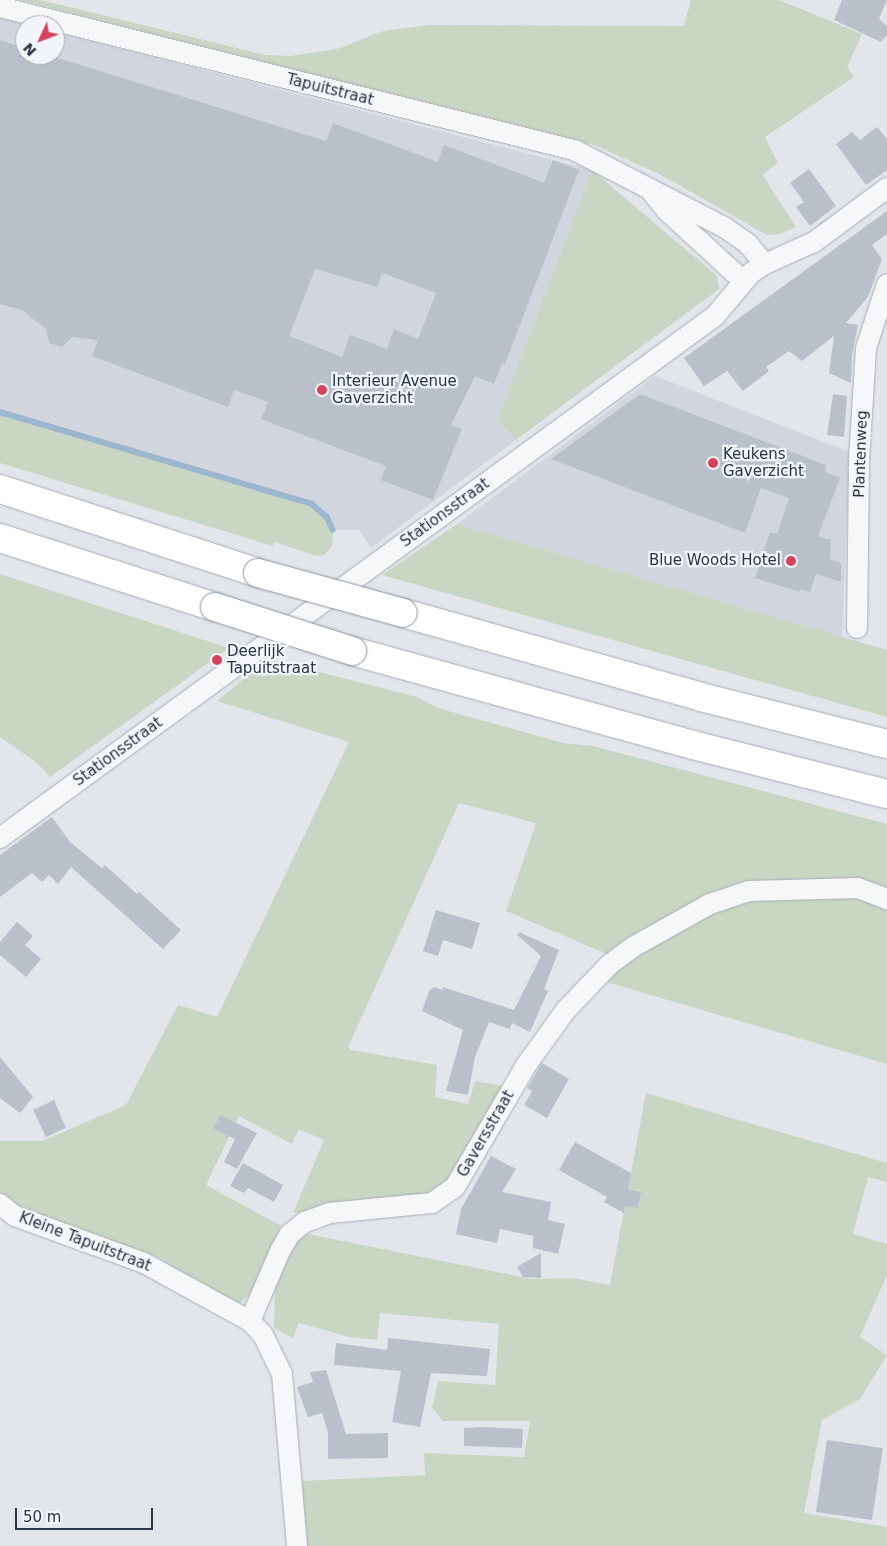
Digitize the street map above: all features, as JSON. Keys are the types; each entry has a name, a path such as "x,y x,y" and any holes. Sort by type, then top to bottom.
{"highway":[{"path":"0,489 258,573 701,697 887,744"},
{"path":"0,538 352,651 693,745 887,794"}],"street":[{"name":"Tapuitstraat","path":"0,7 574,150 652,192 675,199 724,227 748,244 765,264"},
{"name":"Stationsstraat","path":"0,838 709,321 729,302 743,281 765,264 814,242 887,188"},
{"name":"Tapuitstraat","path":"652,192 667,211 743,281"},
{"name":"Plantenweg","path":"857,628 859,460 866,348 887,284"},
{"name":"Gaversstraat","path":"250,1321 280,1251 290,1234 305,1222 330,1213 432,1203 455,1187 527,1064 566,1010 609,965 633,947 710,904 749,891 858,888 887,899"},
{"name":"Kleine Tapuitstraat","path":"0,1204 16,1216 144,1262 250,1321"},
{"path":"250,1321 273,1351 282,1374 297,1546"}],"shaded area":[{"path":"0,18 15,22 15,65 65,65 65,35 592,170 497,420 516,440 371,548 359,530 333,530 327,517 208,475 0,412"},
{"path":"655,376 850,452 842,637 457,524"}],"green space":[{"path":"20,0 41,0 265,55 291,56 337,49 383,31 430,25 684,26 691,0 779,0 862,34 847,67 854,77 765,137 778,163 763,175 796,227 780,234 767,235 661,175 597,146"},
{"path":"592,170 717,276 719,289 516,440 497,420"},
{"path":"0,412 312,504 327,517 333,530 332,546 324,555 316,556 275,542 273,546 0,463"},
{"path":"457,524 887,650 887,717 382,575"},
{"path":"0,574 229,648 50,777 37,763 0,737"},
{"path":"268,659 417,697 438,708 563,743 593,746 887,824 887,887 848,877 842,884 701,900 646,929 609,955 506,911 536,823 459,803 348,1047 351,1050 437,1065 435,1097 468,1104 475,1081 505,1086 455,1177 427,1197 395,1202 293,1213 324,1140 299,1129 292,1144 239,1116 206,1185 281,1226 255,1290 240,1303 216,1294 160,1258 31,1214 8,1200 0,1191 0,1141 42,1141 126,1105 178,1005 217,1017 349,742 217,701"},
{"path":"820,895 878,902 887,907 887,1064 603,981 649,944 735,901"},
{"path":"646,1093 887,1163 887,1182 868,1177 853,1234 887,1244 887,1275 860,1337 887,1355 860,1399 822,1420 804,1513 887,1527 887,1546 306,1546 302,1481 425,1475 424,1453 524,1457 530,1421 443,1421 432,1408 438,1381 495,1385 499,1324 380,1313 377,1340 349,1337 299,1323 293,1338 274,1328 275,1287 286,1255 298,1237 310,1226 308,1234 532,1279 573,1278 610,1285"}],"building":[{"path":"842,0 887,0 879,19 887,26 887,35 881,42 834,20"},
{"path":"0,40 15,45 15,65 65,65 65,60 326,141 333,123 438,162 444,145 544,183 553,160 579,170 505,364 502,363 494,384 475,376 451,425 462,429 433,500 381,480 386,466 261,419 268,402 234,390 228,407 92,356 98,340 72,337 62,347 49,343 46,329 22,310 0,304","holes":["315,269 377,287 382,273 436,293 418,339 394,329 387,349 350,335 342,357 289,336"]},
{"path":"877,127 887,139 887,170 866,185 836,144 852,132 860,140"},
{"path":"809,169 836,206 810,226 796,207 804,202 790,183"},
{"path":"887,211 887,234 872,245 882,259 868,297 846,323 858,325 852,355 851,383 829,373 834,336 802,361 789,351 766,367 769,371 743,391 727,371 704,386 684,358"},
{"name":"Keukens Gaverzicht","path":"640,394 826,465 825,472 840,478 818,536 831,540 830,559 841,563 841,582 816,574 810,592 801,589 800,592 755,578 770,532 777,534 789,498 761,488 745,533 551,459"},
{"path":"833,394 847,396 844,437 827,435"},
{"path":"52,817 70,842 102,868 105,865 137,894 139,892 181,930 163,949 71,867 58,884 49,875 42,882 32,873 0,897 0,855"},
{"path":"436,910 480,923 472,949 443,940 438,956 423,951"},
{"path":"17,922 33,936 25,945 41,959 26,977 0,955 0,942"},
{"path":"519,932 559,950 544,989 548,991 530,1032 512,1023 510,1029 489,1022 475,1057 468,1095 446,1091 463,1030 422,1011 429,991 434,987 443,990 443,987 514,1010 541,956 517,935"},
{"path":"0,1057 33,1097 20,1113 0,1098"},
{"path":"542,1063 569,1079 547,1118 524,1105 532,1091 527,1088"},
{"path":"54,1100 66,1128 46,1137 33,1110"},
{"path":"220,1115 257,1133 237,1169 224,1162 235,1139 213,1129"},
{"path":"575,1142 631,1173 628,1190 641,1192 638,1208 625,1206 624,1213 604,1202 607,1197 559,1170"},
{"path":"491,1156 516,1169 502,1192 551,1202 548,1220 565,1224 558,1254 533,1248 533,1236 500,1229 497,1243 456,1234 461,1209"},
{"path":"243,1163 283,1185 274,1202 248,1188 244,1193 230,1186"},
{"path":"541,1253 541,1278 523,1277 517,1267"},
{"path":"388,1338 490,1349 487,1376 431,1373 420,1427 392,1422 401,1371 334,1365 336,1343 387,1350"},
{"path":"326,1370 346,1434 388,1433 388,1458 328,1459 328,1432 322,1413 308,1417 297,1387 313,1382 310,1372"},
{"path":"464,1428 523,1429 522,1448 464,1446"},
{"path":"827,1440 883,1448 872,1520 816,1512"}],"waterway":[{"path":"0,412 312,504 327,517 333,530"}],"place":[{"name":"Interieur Avenue Gaverzicht","path":"322,390"},
{"name":"Keukens Gaverzicht","path":"713,463"},
{"name":"Blue Woods Hotel","path":"791,561"},
{"name":"Deerlijk Tapuitstraat","path":"217,660"}]}
